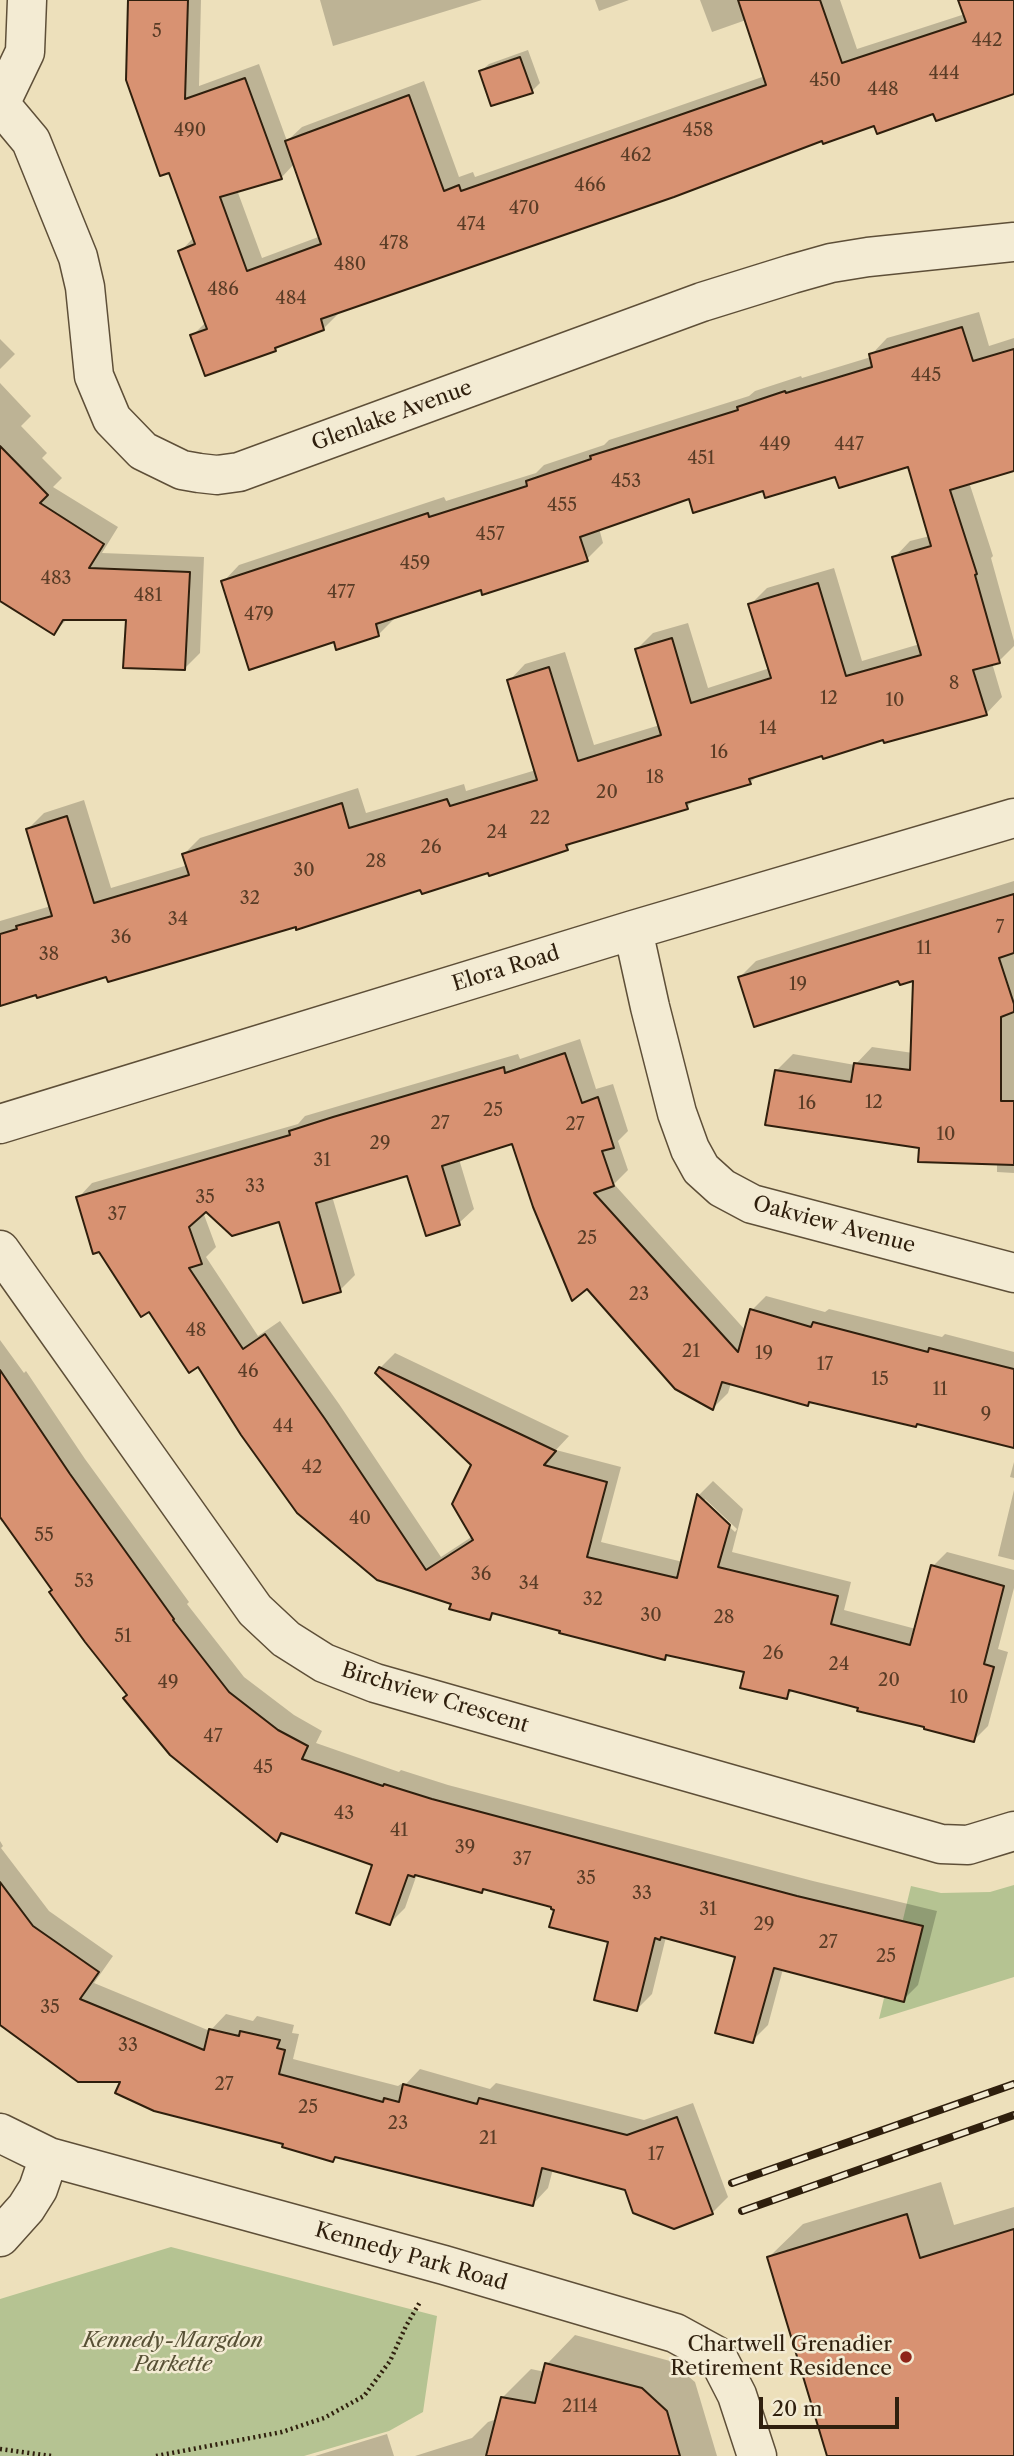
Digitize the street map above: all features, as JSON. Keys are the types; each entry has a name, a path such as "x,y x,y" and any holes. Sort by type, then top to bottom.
{"street":[{"path":"0,104 24,52 27,0"},
{"name":"Glenlake Avenue","path":"0,104 31,141 78,257 85,287 94,376 112,419 143,451 182,470 199,473 217,475 239,472 702,302 792,274 831,263 867,257 1014,242"},
{"name":"Elora Road","path":"0,1124 633,930 1014,818"},
{"name":"Oakview Avenue","path":"633,930 677,1113 690,1149 701,1169 722,1188 752,1204 1014,1273"},
{"name":"Birchview Crescent","path":"0,1250 255,1610 286,1639 324,1663 375,1683 941,1844 968,1845 1014,1831"},
{"name":"Kennedy Park Road","path":"0,2133 49,2157 443,2265 675,2333 717,2356 737,2395 757,2456"},
{"path":"0,2238 32,2199 49,2157"}],"path":[{"path":"156,2456 282,2432 324,2418 364,2396 390,2361 406,2326 426,2294"},
{"path":"0,2449 52,2456"}],"green space":[{"path":"1014,1885 1014,1977 879,2019 911,1886 941,1893 990,1892"},
{"name":"Kennedy-Margdon Parkette","path":"171,2247 437,2316 423,2412 389,2431 304,2456 0,2456 0,2299"}],"building":[{"path":"128,0 188,0 185,99 245,78 282,179 220,197 247,271 321,244 285,141 409,95 444,191 459,185 461,191 766,85 738,0 820,0 842,63 966,22 958,0 1014,0 1014,94 936,121 933,114 877,134 874,126 823,144 822,141 674,197 321,319 324,330 275,348 276,351 205,376 190,335 207,329 178,251 195,244 169,173 160,176 126,80"},
{"path":"520,57 533,93 491,106 479,71"},
{"path":"962,327 973,361 1014,349 1014,471 950,490 977,574 975,575 1000,663 973,670 987,715 884,743 883,740 823,759 822,756 749,779 751,784 686,803 688,809 566,845 568,850 489,876 488,873 422,894 420,890 296,930 296,927 108,982 106,977 0,1006 0,934 17,929 16,926 52,916 26,829 67,816 94,903 189,875 182,854 342,803 349,828 447,799 450,806 537,780 507,680 549,667 578,761 661,735 635,649 672,638 691,703 771,678 748,604 818,583 846,676 921,655 892,557 931,546 908,467 839,488 835,477 765,498 763,491 693,513 689,499 580,537 588,561 482,595 481,590 376,624 379,636 336,650 334,642 249,670 221,581 428,513 429,517 527,486 526,481 591,459 590,456 738,410 737,407 785,391 786,393 872,367 869,354"},
{"path":"0,446 48,495 40,503 104,544 89,568 190,572 185,670 123,668 126,620 63,620 54,635 0,601"},
{"path":"1014,894 1014,953 999,958 1014,1004 1014,1012 1001,1017 1001,1101 1014,1101 1014,1165 918,1162 919,1148 765,1125 775,1070 851,1082 854,1063 910,1070 913,981 900,985 898,981 754,1027 738,977"},
{"path":"565,1053 582,1103 598,1097 614,1148 602,1151 614,1186 594,1193 738,1352 750,1309 811,1327 813,1322 928,1352 929,1348 1014,1369 1014,1448 917,1424 916,1427 809,1402 808,1406 722,1382 713,1410 675,1389 587,1289 572,1301 533,1207 512,1144 442,1166 460,1225 426,1236 407,1176 316,1203 341,1292 303,1303 279,1222 232,1236 206,1212 189,1227 202,1264 189,1268 243,1349 265,1334 426,1570 473,1540 452,1504 471,1465 375,1373 379,1367 556,1451 544,1465 607,1482 587,1557 677,1578 697,1494 730,1525 718,1567 838,1596 831,1624 910,1645 931,1565 1004,1586 984,1664 994,1667 974,1742 789,1690 787,1699 740,1688 744,1672 666,1655 665,1660 492,1613 490,1620 449,1609 451,1604 377,1580 297,1513 241,1435 198,1367 189,1373 149,1312 141,1317 99,1252 93,1254 76,1197 290,1135 289,1131 333,1117 504,1067 505,1073"},
{"path":"0,1370 173,1620 229,1692 278,1730 308,1746 302,1759 383,1786 384,1784 797,1896 923,1926 904,2002 774,1968 753,2043 715,2033 735,1957 661,1937 660,1940 655,1938 637,2011 594,2000 608,1942 549,1927 554,1910 551,1907 483,1889 482,1893 408,1875 390,1925 356,1913 372,1865 281,1833 277,1842 170,1755 123,1698 127,1695 49,1592 52,1590 0,1517"},
{"path":"0,1882 33,1926 99,1972 80,1999 204,2050 209,2029 239,2036 240,2031 280,2040 277,2048 285,2050 279,2074 383,2102 384,2098 399,2102 403,2084 477,2104 479,2098 627,2135 677,2117 713,2214 674,2229 633,2213 625,2190 542,2168 533,2206 335,2157 333,2162 282,2147 283,2144 154,2111 115,2093 120,2082 78,2082 0,2025"},
{"name":"Chartwell Grenadier Retirement Residence","path":"907,2214 920,2258 1014,2229 1014,2456 827,2456 767,2257"},
{"path":"545,2363 642,2388 667,2411 680,2456 486,2456 501,2397 535,2403"}],"railway":[{"path":"732,2183 1014,2084"},
{"path":"742,2211 1014,2115"}],"place":[{"name":"Chartwell Grenadier Retirement Residence","path":"906,2357"}]}
